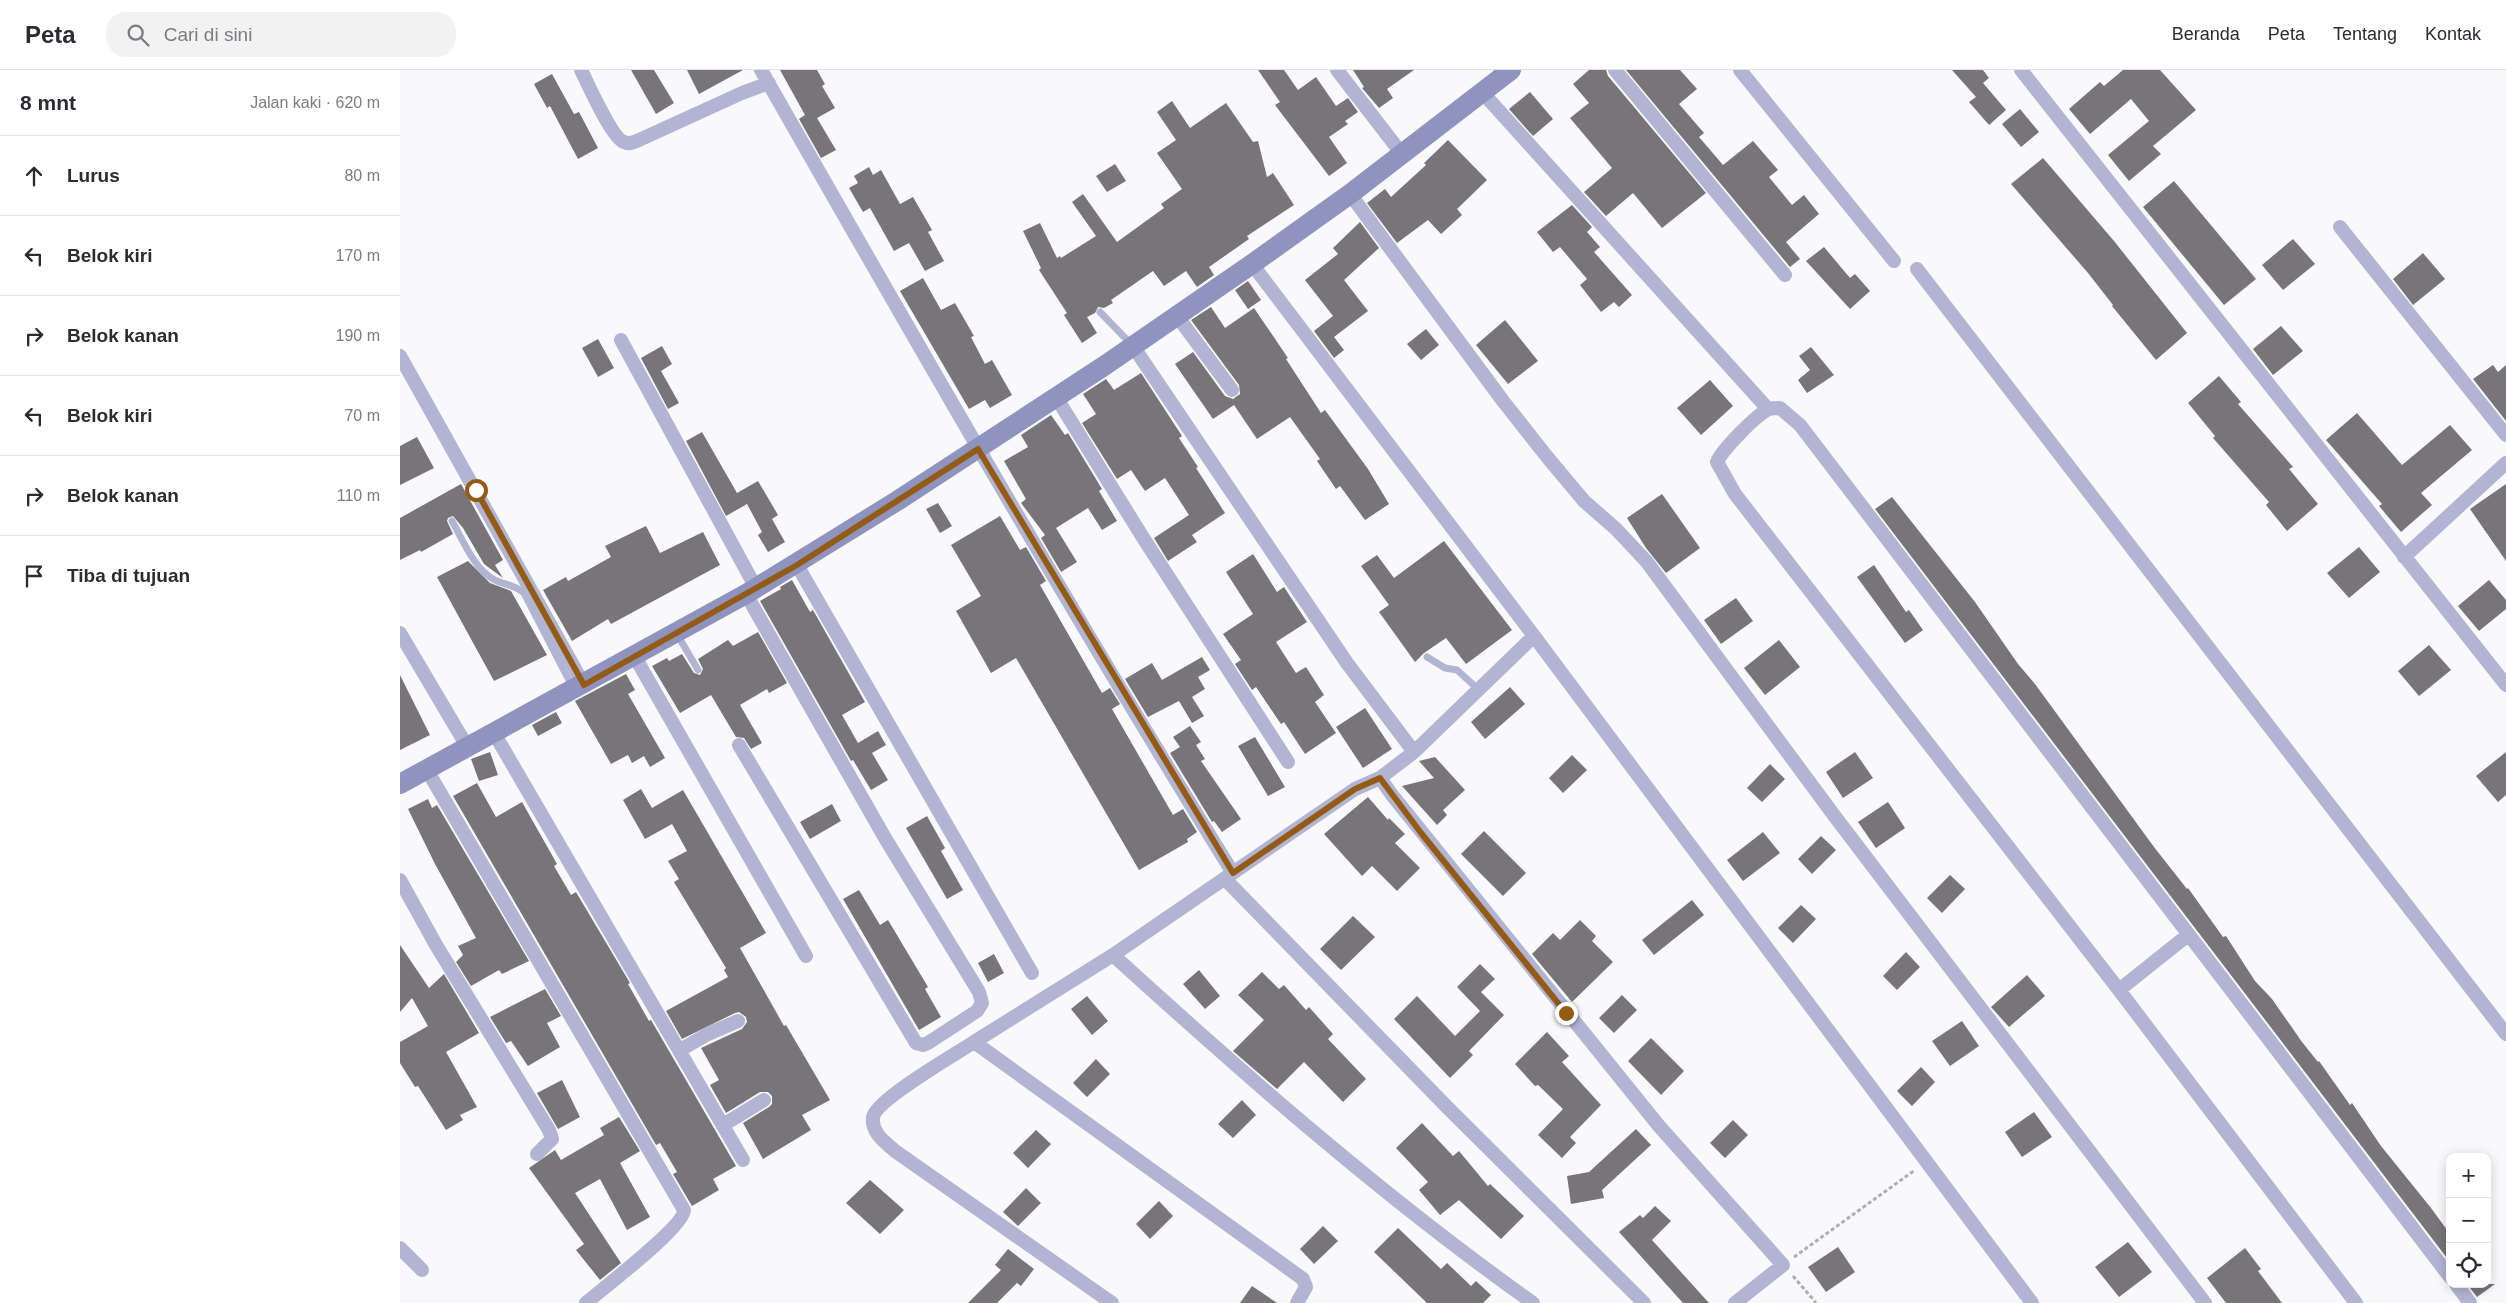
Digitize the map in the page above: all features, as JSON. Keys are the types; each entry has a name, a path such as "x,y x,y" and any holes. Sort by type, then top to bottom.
{"street":[{"path":"581,70 613,131 622,142 627,144 742,93 769,84"},
{"path":"761,70 850,230 1229,876 1447,1107 1644,1303"},
{"path":"1337,70 1402,154"},
{"path":"400,784 579,688 797,565 978,449 1252,264 1350,194 1511,70"},
{"path":"1615,70 1784,274"},
{"path":"1740,70 1894,261"},
{"path":"2021,70 2506,685"},
{"path":"1482,92 1768,410"},
{"path":"1350,194 1537,444 1584,501 1616,528 1647,562 1833,814 2205,1303"},
{"path":"2340,227 2506,435"},
{"path":"1252,264 1534,636 1866,1081 1928,1160 2032,1303"},
{"path":"1916,268 2506,1034"},
{"path":"1177,316 1232,390"},
{"path":"621,340 751,591 890,846 978,992 982,1003 977,1010 928,1043 924,1045 916,1043 739,745"},
{"path":"1133,346 1346,663 1414,752"},
{"path":"400,356 579,688"},
{"path":"1056,397 1152,553 1288,762"},
{"path":"2356,1303 1723,476 1716,462 1720,453 1768,410 1780,408 1800,425 2446,1272"},
{"path":"2404,557 2506,463"},
{"path":"797,565 1032,973"},
{"path":"400,633 468,748"},
{"path":"1112,1303 895,1151 880,1138 873,1127 874,1116 880,1106 896,1092 1113,955 1355,789 1380,778 1414,752 1534,636"},
{"path":"634,657 806,956"},
{"path":"494,733 744,1160"},
{"path":"427,770 684,1210 683,1218 669,1232 586,1303"},
{"path":"1380,778 1427,841 1659,1126 1783,1265 1735,1303"},
{"path":"400,880 436,945 549,1130 552,1139 537,1154"},
{"path":"2118,990 2188,935"},
{"path":"1113,955 1216,1048 1340,1152 1430,1226 1533,1303"},
{"path":"680,1050 708,1034 738,1021"},
{"path":"974,1042 1303,1279 1306,1287 1297,1303"},
{"path":"723,1125 764,1100"},
{"path":"400,1248 422,1270"},
{"path":"2459,1288 2470,1303"}],"lane":[{"path":"1100,312 1133,346"},
{"path":"452,521 477,564 485,572 497,581 518,587 524,593 579,688"},
{"path":"676,633 698,670"},
{"path":"1427,657 1445,668 1457,670 1479,690"}],"path":[{"path":"1816,1303 1783,1265 1928,1160"}],"building":[{"path":"631,70 654,70 674,103 656,114"},
{"path":"687,70 743,70 699,94"},
{"path":"780,70 817,70 825,84 822,86 835,108 817,118 836,150 821,158 799,119 805,115"},
{"path":"1258,70 1284,70 1298,90 1316,77 1336,106 1348,98 1358,112 1345,121 1348,124 1329,137 1347,163 1329,176 1275,105 1280,102"},
{"path":"1353,70 1414,70 1387,89 1393,98 1379,108 1362,88 1364,87"},
{"path":"1589,70 1606,70 1608,76 1706,193 1662,228 1633,193 1606,216 1584,192 1612,168 1570,118 1589,103 1573,84"},
{"path":"1626,70 1680,70 1697,89 1679,104 1704,133 1699,137 1723,165 1753,141 1778,170 1769,177 1792,205 1804,195 1819,214 1786,242 1800,259 1790,267"},
{"path":"1952,70 1983,70 1989,78 1983,83 2006,110 1989,125 1969,102 1976,97"},
{"path":"2123,70 2160,70 2196,110 2153,146 2161,154 2129,181 2108,155 2149,121 2131,99 2090,134 2069,109 2100,82 2104,86"},
{"path":"552,74 574,114 579,112 598,148 578,159 550,106 547,108 534,84"},
{"path":"1530,92 1553,119 1533,136 1509,109"},
{"path":"1172,101 1190,128 1226,103 1253,142 1258,141 1267,177 1273,173 1294,205 1247,236 1249,239 1209,267 1214,275 1197,287 1186,271 1164,286 1153,271 1111,300 1113,303 1104,308 1098,307 1095,313 1087,317 1097,333 1082,343 1064,315 1067,313 1039,270 1041,268 1023,231 1040,223 1057,258 1060,256 1061,258 1096,236 1072,202 1083,194 1117,242 1164,208 1161,204 1182,189 1157,153 1176,140 1157,112"},
{"path":"2020,109 2039,132 2021,147 2002,124"},
{"path":"1448,140 1487,180 1457,209 1462,215 1441,234 1428,220 1397,243 1367,203 1385,189 1391,197 1426,165 1424,163"},
{"path":"2043,158 2114,241 2187,333 2156,360 2088,273 2011,184"},
{"path":"1115,164 1126,181 1107,192 1096,176"},
{"path":"869,167 873,175 881,170 900,204 913,197 932,230 928,232 944,261 925,271 909,243 894,251 870,208 863,212 849,188 858,183 854,176"},
{"path":"2174,181 2256,279 2224,305 2143,207"},
{"path":"1572,205 1592,227 1587,232 1600,247 1594,252 1632,295 1619,307 1614,302 1601,312 1580,285 1587,279 1560,247 1553,252 1537,232"},
{"path":"1360,222 1379,248 1344,280 1368,311 1334,337 1344,350 1334,358 1314,331 1333,316 1305,280 1338,254 1333,248"},
{"path":"2293,239 2315,264 2283,290 2262,265"},
{"path":"1824,247 1850,278 1855,274 1870,291 1850,309 1806,261"},
{"path":"2423,253 2445,279 2413,305 2393,279"},
{"path":"923,278 941,310 955,303 974,336 971,337 985,364 992,360 1012,395 990,408 985,400 969,409 900,291"},
{"path":"1248,281 1261,300 1248,309 1235,290"},
{"path":"1211,307 1225,328 1254,308 1288,358 1286,359 1321,413 1325,410 1368,469 1389,504 1365,520 1340,486 1336,489 1317,461 1320,459 1290,417 1257,439 1234,405 1213,419 1175,364 1193,352 1225,396 1233,399 1240,394 1239,385 1191,320"},
{"path":"1505,320 1538,361 1508,384 1476,345"},
{"path":"2281,326 2303,351 2273,375 2253,349"},
{"path":"1426,329 1439,345 1421,360 1407,344"},
{"path":"598,339 614,368 598,377 582,348"},
{"path":"662,346 672,364 661,371 679,403 668,409 641,358"},
{"path":"1811,347 1834,375 1807,393 1798,380 1810,370 1799,356"},
{"path":"2493,365 2498,372 2506,365 2506,421 2473,379"},
{"path":"1141,373 1182,436 1179,438 1225,513 1192,535 1197,542 1168,561 1154,538 1189,515 1165,478 1145,491 1131,470 1117,479 1082,423 1096,414 1083,394 1106,379 1114,390"},
{"path":"2219,376 2241,402 2238,404 2293,467 2289,469 2318,504 2287,531 2266,505 2269,502 2213,438 2215,436 2188,403"},
{"path":"1710,380 1733,406 1701,435 1677,408"},
{"path":"2357,413 2402,465 2450,425 2472,450 2421,493 2432,505 2401,532 2379,506 2382,504 2326,440"},
{"path":"1051,415 1065,435 1068,433 1102,489 1099,491 1117,521 1102,530 1088,508 1056,528 1077,562 1061,572 1041,538 1045,535 1021,503 1026,499 1004,461 1028,447 1021,435"},
{"path":"702,432 737,493 758,481 778,515 772,519 785,542 768,552 758,535 762,532 747,504 726,516 686,441"},
{"path":"417,437 434,468 400,485 400,446"},
{"path":"461,484 503,560 495,565 503,578 484,564 463,528 453,516 448,518 447,521 453,534 421,552 420,550 400,560 400,518"},
{"path":"2506,484 2506,561 2470,509"},
{"path":"1662,494 1700,548 1666,573 1646,548 1627,518"},
{"path":"1892,497 1975,602 2018,664 2035,684 2154,847 2188,888 2223,937 2226,936 2255,981 2272,999 2302,1042 2319,1061 2350,1105 2352,1103 2381,1146 2446,1229 2446,1257 1875,509"},
{"path":"938,503 952,526 940,533 926,509"},
{"path":"1000,516 1020,550 1026,547 1046,581 1040,585 1102,693 1110,688 1120,704 1112,709 1173,815 1183,809 1197,832 1187,839 1188,842 1139,870 1016,658 991,673 956,611 981,596 951,545"},
{"path":"646,526 660,553 703,532 720,565 611,624 608,619 572,641 543,590 566,577 568,581 611,557 605,546"},
{"path":"1444,541 1512,630 1466,664 1446,638 1424,653 1415,662 1379,612 1389,605 1361,566 1377,555 1394,578"},
{"path":"2359,547 2380,572 2349,598 2327,573"},
{"path":"1253,554 1277,592 1284,587 1307,622 1276,642 1296,673 1306,667 1324,695 1315,702 1336,733 1305,754 1284,722 1281,724 1256,687 1252,690 1235,664 1241,660 1223,634 1253,614 1226,572"},
{"path":"468,561 490,583 511,591 547,655 494,681 437,577"},
{"path":"1874,565 1906,612 1909,610 1923,630 1905,643 1857,577"},
{"path":"792,580 810,612 813,610 865,702 842,715 858,743 878,731 886,745 872,753 888,780 871,790 853,760 851,761 760,601"},
{"path":"2489,580 2506,600 2506,609 2479,631 2458,606"},
{"path":"1736,598 1753,621 1721,644 1704,620"},
{"path":"758,632 787,683 769,693 767,689 740,705 762,743 751,749 744,738 736,737 711,695 680,713 652,666 667,658 669,661 682,654 694,673 700,675 703,669 698,659 728,640 733,646"},
{"path":"1779,640 1800,667 1765,695 1744,668"},
{"path":"2429,645 2451,670 2419,696 2398,671"},
{"path":"1202,657 1210,670 1198,677 1205,689 1192,697 1204,716 1192,723 1179,701 1148,717 1125,679 1152,663 1162,680"},
{"path":"626,674 635,690 628,694 665,758 650,767 644,756 632,763 628,755 611,764 575,701"},
{"path":"400,675 430,735 400,750"},
{"path":"1510,687 1525,704 1485,739 1471,722"},
{"path":"1365,708 1392,749 1363,768 1336,727"},
{"path":"556,712 562,723 538,736 532,725"},
{"path":"1190,726 1201,742 1196,745 1205,759 1201,761 1241,819 1222,832 1214,821 1212,822 1170,753 1180,747 1173,737"},
{"path":"1255,737 1285,787 1268,796 1238,746"},
{"path":"490,752 498,775 479,781 471,759"},
{"path":"1855,752 1873,778 1843,798 1826,772"},
{"path":"2506,752 2506,795 2498,802 2476,776"},
{"path":"1572,755 1587,770 1563,793 1549,778"},
{"path":"1435,757 1465,790 1443,810 1447,815 1437,825 1402,786 1434,778 1419,761"},
{"path":"1770,764 1785,779 1762,802 1747,788"},
{"path":"477,783 496,817 522,802 557,864 554,866 571,895 576,892 630,983 628,984 649,1021 651,1020 736,1166 713,1179 719,1190 692,1206 673,1174 677,1172 660,1143 656,1145 453,796"},
{"path":"641,789 652,808 683,790 766,933 740,948 784,1026 786,1025 830,1100 802,1115 811,1130 763,1159 743,1123 769,1107 772,1104 772,1096 768,1092 760,1092 726,1113 710,1085 719,1080 701,1048 742,1029 747,1022 746,1017 739,1012 735,1013 682,1039 666,1011 728,977 724,970 726,968 674,882 679,879 668,861 687,851 672,824 645,839 623,800"},
{"path":"1368,797 1388,820 1389,818 1405,834 1395,843 1420,868 1397,891 1372,866 1362,876 1324,834"},
{"path":"428,799 432,808 437,805 529,961 502,974 499,970 471,986 456,962 463,955 458,946 476,938 435,864 408,809"},
{"path":"1888,802 1905,828 1876,848 1858,822"},
{"path":"832,804 841,821 810,839 800,822"},
{"path":"927,816 945,848 941,851 963,890 947,899 906,828"},
{"path":"1484,831 1526,873 1503,896 1461,854"},
{"path":"1763,832 1780,853 1743,881 1727,860"},
{"path":"1821,836 1836,850 1812,874 1798,859"},
{"path":"1950,875 1965,889 1942,913 1927,898"},
{"path":"859,890 880,925 888,920 928,987 925,989 941,1017 919,1030 843,899"},
{"path":"1692,900 1704,915 1654,955 1642,940"},
{"path":"1801,905 1816,919 1793,943 1778,928"},
{"path":"1353,916 1375,937 1341,970 1320,949"},
{"path":"1580,920 1596,936 1592,941 1613,962 1572,1002 1532,954 1553,933 1560,940"},
{"path":"400,945 429,988 444,974 479,1033 446,1052 477,1107 460,1115 463,1120 446,1130 418,1086 415,1087 400,1063 400,1042 428,1026 412,998 400,1012"},
{"path":"1906,952 1920,967 1897,990 1883,976"},
{"path":"994,954 1004,973 988,982 978,963"},
{"path":"1480,964 1495,979 1481,992 1504,1015 1469,1051 1473,1055 1450,1078 1394,1019 1417,996 1455,1036 1480,1011 1457,987"},
{"path":"1199,970 1220,996 1205,1009 1183,984"},
{"path":"1262,972 1279,989 1284,985 1306,1010 1309,1007 1333,1034 1328,1039 1366,1079 1343,1102 1304,1062 1277,1089 1233,1051 1264,1020 1238,995"},
{"path":"2027,975 2045,996 2009,1027 1991,1007"},
{"path":"545,989 561,1016 547,1023 560,1047 528,1066 511,1041 506,1043 490,1017"},
{"path":"1622,995 1637,1010 1614,1033 1599,1018"},
{"path":"1087,996 1108,1021 1092,1035 1071,1009"},
{"path":"1962,1021 1979,1046 1950,1066 1932,1041"},
{"path":"1547,1032 1569,1056 1562,1062 1601,1105 1570,1137 1576,1143 1562,1158 1538,1135 1563,1109 1538,1085 1535,1086 1515,1064"},
{"path":"1651,1038 1684,1071 1661,1095 1628,1061"},
{"path":"1096,1059 1110,1074 1087,1097 1073,1083"},
{"path":"1921,1067 1935,1082 1912,1106 1897,1091"},
{"path":"562,1080 580,1117 558,1129 537,1093"},
{"path":"1242,1100 1256,1115 1233,1138 1218,1124"},
{"path":"2034,1112 2052,1137 2022,1157 2005,1132"},
{"path":"619,1117 640,1151 620,1163 650,1217 627,1230 600,1179 575,1193 621,1263 600,1280 576,1250 584,1244 529,1168 555,1150 561,1160 604,1135 600,1128"},
{"path":"1733,1120 1748,1135 1725,1158 1710,1143"},
{"path":"1422,1123 1453,1156 1459,1151 1488,1186 1490,1184 1524,1216 1501,1239 1459,1200 1440,1215 1419,1190 1428,1182 1396,1148"},
{"path":"1636,1129 1651,1145 1602,1190 1604,1198 1571,1204 1567,1176 1589,1172"},
{"path":"1036,1130 1051,1144 1028,1168 1013,1153"},
{"path":"870,1180 904,1210 880,1234 846,1203"},
{"path":"1026,1188 1041,1203 1018,1226 1003,1212"},
{"path":"1159,1201 1173,1216 1150,1239 1136,1224"},
{"path":"1655,1206 1671,1221 1652,1240 1709,1303 1683,1303 1619,1232 1640,1215 1643,1218"},
{"path":"1323,1226 1338,1241 1314,1264 1300,1249"},
{"path":"1398,1228 1441,1269 1447,1263 1471,1286 1476,1281 1491,1295 1483,1303 1427,1303 1374,1252"},
{"path":"2128,1242 2152,1272 2119,1297 2095,1267"},
{"path":"1838,1247 1855,1272 1826,1292 1808,1267"},
{"path":"2245,1248 2261,1269 2258,1271 2282,1303 2226,1303 2207,1278"},
{"path":"1008,1249 1034,1269 1021,1286 1017,1283 997,1303 968,1303 1001,1270 995,1265"},
{"path":"1252,1286 1277,1303 1240,1303"},
{"path":"2470,1288 2489,1288 2477,1297"}],"route":[{"path":"476,490 584,685 797,565 978,449 1233,873 1355,789 1380,778 1421,833 1566,1013"}]}
